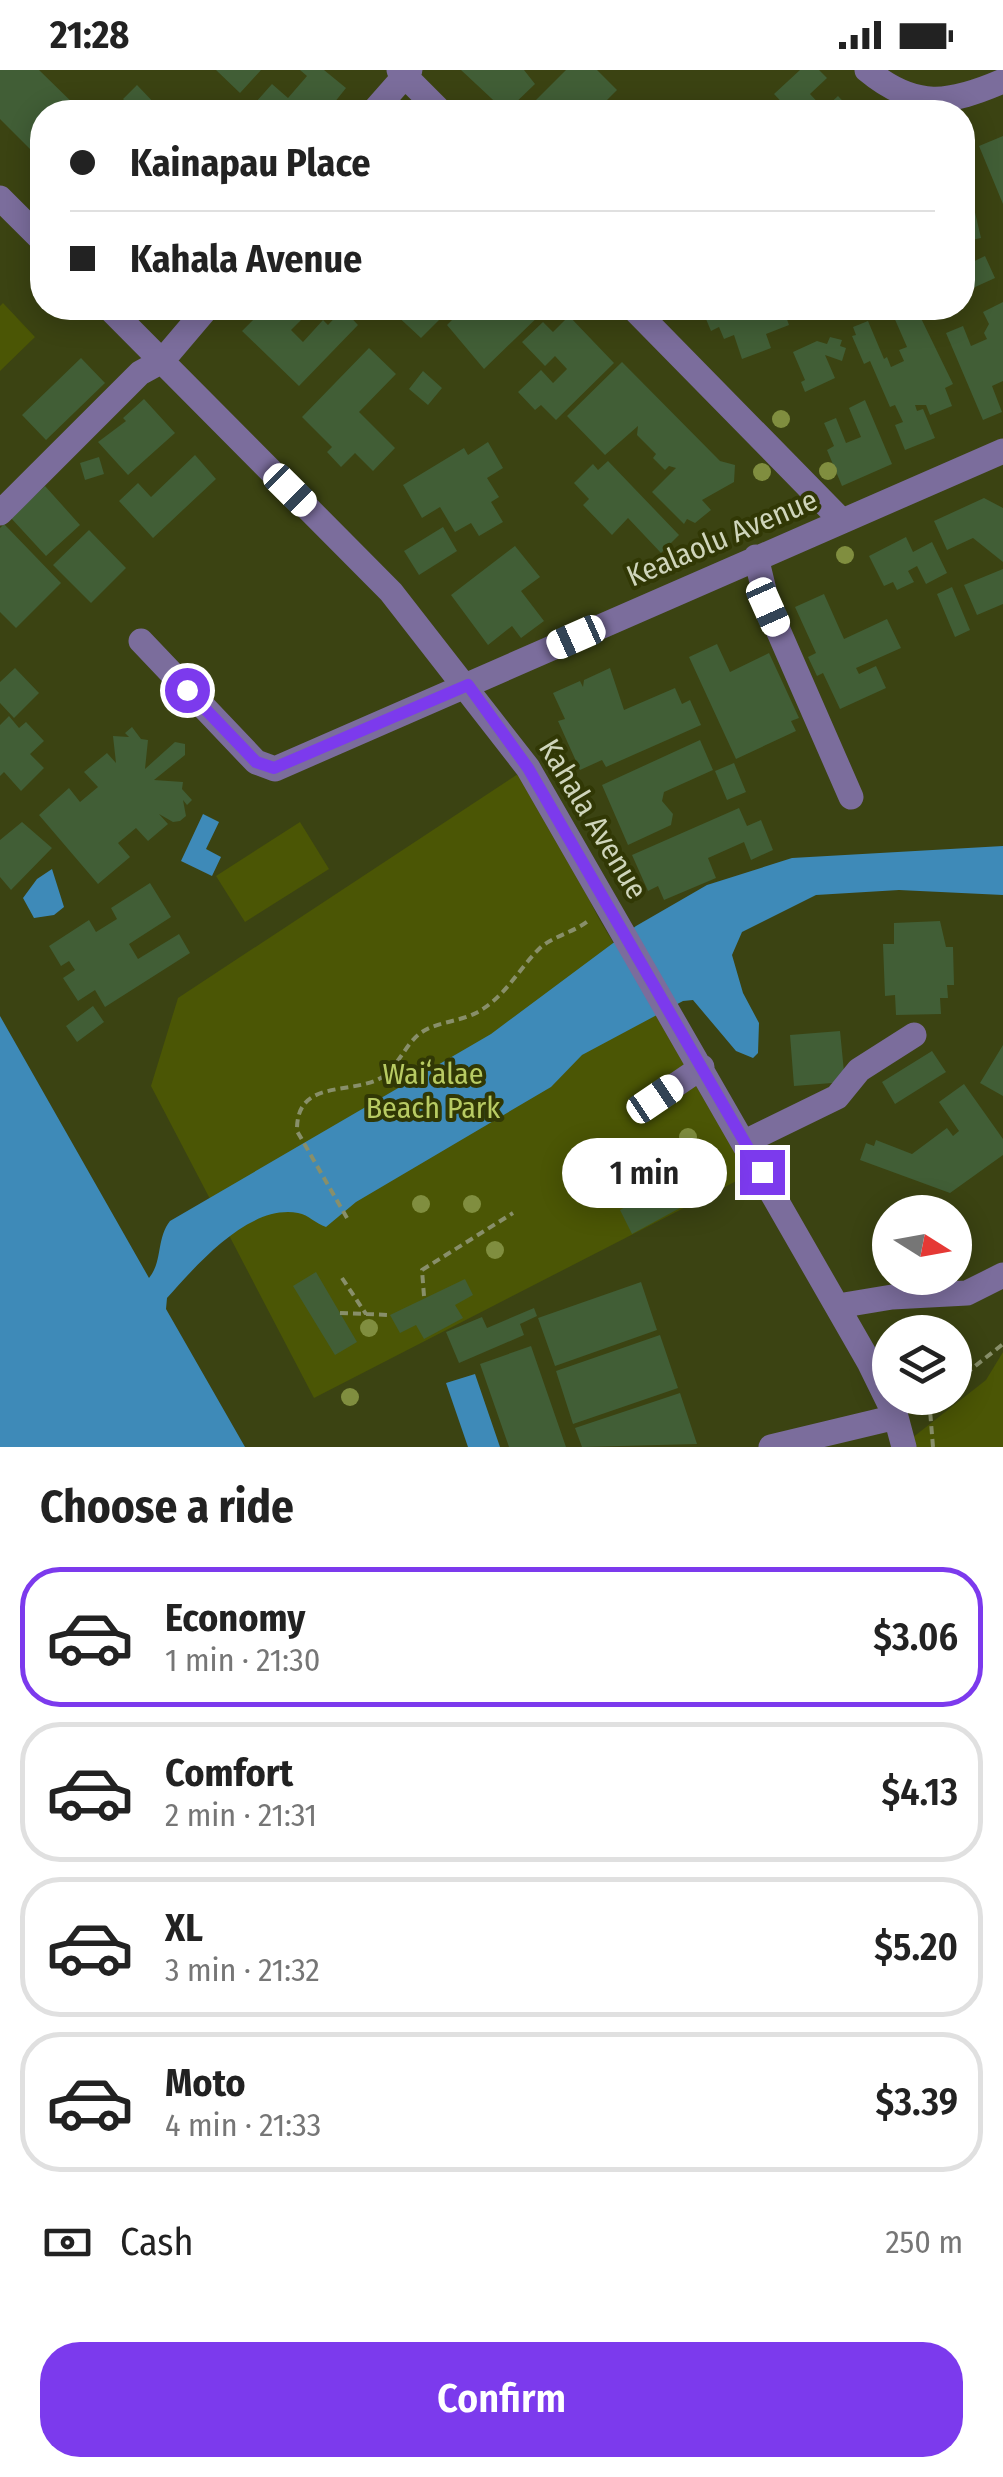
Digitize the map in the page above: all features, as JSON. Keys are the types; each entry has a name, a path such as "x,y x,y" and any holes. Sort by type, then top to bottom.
{"street":[{"path":"867,70 914,98 959,100 1003,81"},
{"path":"383,100 405,72 430,100"},
{"path":"0,198 30,228"},
{"name":"Kahala Avenue","path":"121,320 392,592 468,685 528,768 838,1306 896,1417 904,1447"},
{"path":"0,513 140,373 162,361 197,320"},
{"path":"645,320 842,521"},
{"name":"Kealaolu Avenue","path":"141,642 256,762 274,768 1003,451"},
{"path":"756,557 768,607 850,797"},
{"path":"745,1142 837,1097 860,1070 914,1035"},
{"path":"655,1099 702,1067"},
{"path":"838,1306 892,1297 968,1293 1003,1275"},
{"path":"771,1447 896,1417"}],"path":[{"path":"347,1218 301,1138 296,1116 308,1099 324,1089 354,1087 379,1078 420,1032 477,1012 512,984 545,943 590,920"},
{"path":"424,1296 422,1270 513,1213"},
{"path":"342,1278 366,1314"},
{"path":"340,1314 390,1315"},
{"path":"972,1369 1003,1344"},
{"path":"930,1415 933,1447"}],"green space":[{"path":"3,303 35,337 0,371 0,306"},
{"name":"Waiʻalae Beach Park","path":"524,770 598,917 750,1174 314,1398 151,1086 178,998"},
{"path":"300,822 329,869 245,922 216,876"},
{"path":"1003,1352 1003,1447 915,1447 912,1438 941,1415 972,1415 972,1391 986,1380"}],"water":[{"path":"203,814 219,822 206,849 221,857 212,876 181,861"},
{"path":"1003,846 1003,895 899,890 816,895 742,932 732,955 743,993 759,1023 758,1053 753,1058 736,1051 693,1000 683,1001 582,1055 551,1087 356,1202 326,1227 302,1214 279,1213 261,1218 225,1240 167,1298 166,1309 245,1447 0,1447 0,1016 149,1278 170,1221 491,1034 636,926 707,885 792,858"},
{"path":"52,869 64,907 54,915 34,918 23,898 37,879"},
{"path":"475,1374 500,1447 468,1447 446,1383"}],"building":[{"path":"0,70 39,70 70,100 30,100 30,149 0,119"},
{"path":"216,70 261,70 240,93"},
{"path":"300,70 324,70 346,88 336,100 258,100 272,84 288,98 307,76"},
{"path":"461,70 524,70 535,84 518,100 493,100"},
{"path":"566,70 597,70 617,90 607,100 536,100"},
{"path":"800,70 819,70 827,78 810,94 816,100 780,100 774,94"},
{"path":"137,85 151,100 124,100"},
{"path":"1003,136 1003,204 979,146"},
{"path":"975,212 981,238 975,239"},
{"path":"985,256 995,278 975,287 975,261"},
{"path":"1003,302 1003,381 992,386 1002,412 983,420 946,333 963,326 971,346 987,339 984,333 989,324 983,312"},
{"path":"253,320 301,320 291,330 303,342 323,320 328,325 333,320 353,320 358,325 299,386 242,331"},
{"path":"402,320 439,320 421,338"},
{"path":"452,320 535,320 484,369 447,325"},
{"path":"565,320 573,320 614,363 556,420 541,405 535,410 518,392 541,370 553,383 567,369 555,356 545,366 522,342 543,322 553,332"},
{"path":"706,320 787,320 789,325 766,334 771,348 742,359 734,335 724,339 719,327 711,331"},
{"path":"895,320 922,320 953,384 945,388 952,406 930,415 926,405 915,405 917,411 923,409 935,438 905,450 895,425 903,422 895,405 890,407 870,361 864,364 852,336 856,335 853,327 868,321 891,367 904,361 899,350 907,347"},
{"path":"830,337 842,340 840,346 846,348 842,361 825,355 835,378 805,392 801,382 805,380 793,352 817,341 827,344"},
{"path":"369,348 396,374 359,412 395,448 373,471 355,453 341,467 327,452 332,447 302,417"},
{"path":"81,358 105,383 46,440 22,415"},
{"path":"622,362 720,461 735,465 734,482 702,500 711,510 695,523 687,519 684,524 652,492 676,468 669,466 665,470 653,458 656,454 637,435 638,426 605,455 567,416"},
{"path":"423,371 442,388 428,405 409,389"},
{"path":"144,399 175,433 128,475 98,442 126,421 123,418"},
{"path":"865,400 892,464 842,486 827,450 834,446 824,423 836,418 846,443 861,437 849,408"},
{"path":"488,442 503,468 487,478 499,497 491,502 503,522 479,536 471,523 455,532 440,507 422,518 403,485 464,448 468,455"},
{"path":"195,455 216,479 153,538 119,501 138,483 151,497"},
{"path":"99,457 104,474 85,480 80,463"},
{"path":"608,461 679,535 661,553 628,518 612,535 583,505 589,499 574,483 593,464 598,470"},
{"path":"45,486 80,525 46,556 11,518"},
{"path":"984,498 1003,508 1003,562 973,538 947,550 934,521"},
{"path":"4,524 61,583 16,628 0,612 0,528"},
{"path":"443,527 457,551 419,575 404,551"},
{"path":"89,530 126,568 91,603 53,565"},
{"path":"906,537 913,552 932,542 947,573 926,584 917,566 908,571 914,582 897,590 893,582 884,586 869,556"},
{"path":"515,546 540,577 521,591 544,621 521,638 512,626 488,645 451,595"},
{"path":"1003,569 1003,604 977,615 964,585"},
{"path":"952,587 970,630 955,637 937,594"},
{"path":"824,594 844,639 887,619 901,648 856,668 859,674 876,666 886,688 840,709 823,673 817,676 808,657 816,653 795,607"},
{"path":"717,644 730,672 769,653 799,718 791,721 796,731 736,759 689,657"},
{"path":"15,668 39,693 14,718 0,703 0,682"},
{"path":"610,668 624,710 675,688 682,704 690,700 701,725 606,767 602,760 580,770 558,721 565,719 553,693 580,681 583,687 584,680"},
{"path":"9,716 19,728 26,722 44,741 30,754 44,768 21,791 4,772 0,776 0,725"},
{"path":"132,727 141,739 148,740 145,769 175,742 185,744 185,755 154,780 183,782 182,789 192,800 187,805 183,800 186,816 180,821 173,822 159,814 168,824 148,841 136,828 118,843 130,857 98,884 39,815 69,788 80,802 98,787 84,772 107,753 116,763 113,736 129,737 125,733"},
{"path":"700,740 713,770 664,792 662,801 673,814 671,825 628,845 602,785"},
{"path":"734,763 746,792 727,800 715,771"},
{"path":"739,808 747,826 761,820 773,850 751,860 744,842 708,858 716,878 664,900 658,886 648,891 632,855"},
{"path":"22,822 52,848 11,890 0,877 0,840"},
{"path":"150,883 171,917 129,944 138,959 179,934 190,953 105,1007 95,990 78,1001 63,978 75,970 69,961 61,966 49,946 89,920 96,932 117,919 111,908"},
{"path":"940,921 946,947 953,947 954,985 947,985 948,998 940,998 941,1014 896,1015 895,995 885,996 883,944 894,944 894,923"},
{"path":"93,1006 104,1022 77,1042 66,1026"},
{"path":"840,1031 845,1082 794,1086 790,1035"},
{"path":"1003,1045 1003,1096 980,1083"},
{"path":"932,1051 946,1072 895,1104 882,1082"},
{"path":"964,1084 1003,1139 1003,1155 950,1193 860,1160 866,1143 874,1146 876,1140 912,1154 947,1128 953,1136 959,1131 939,1102"},
{"path":"678,1178 691,1202 632,1234 620,1210"},
{"path":"316,1272 357,1342 335,1355 293,1286"},
{"path":"465,1279 473,1295 455,1305 463,1318 424,1339 416,1325 400,1333 390,1315"},
{"path":"641,1282 657,1330 555,1366 538,1318"},
{"path":"534,1308 537,1316 520,1324 524,1335 459,1363 446,1332 482,1317 487,1328"},
{"path":"660,1335 678,1388 573,1424 556,1371"},
{"path":"531,1346 566,1447 509,1447 480,1364"},
{"path":"680,1393 697,1444 582,1447 575,1428"}],"route":[{"path":"187,690 256,762 274,768 468,685 528,768 762,1172"}]}
